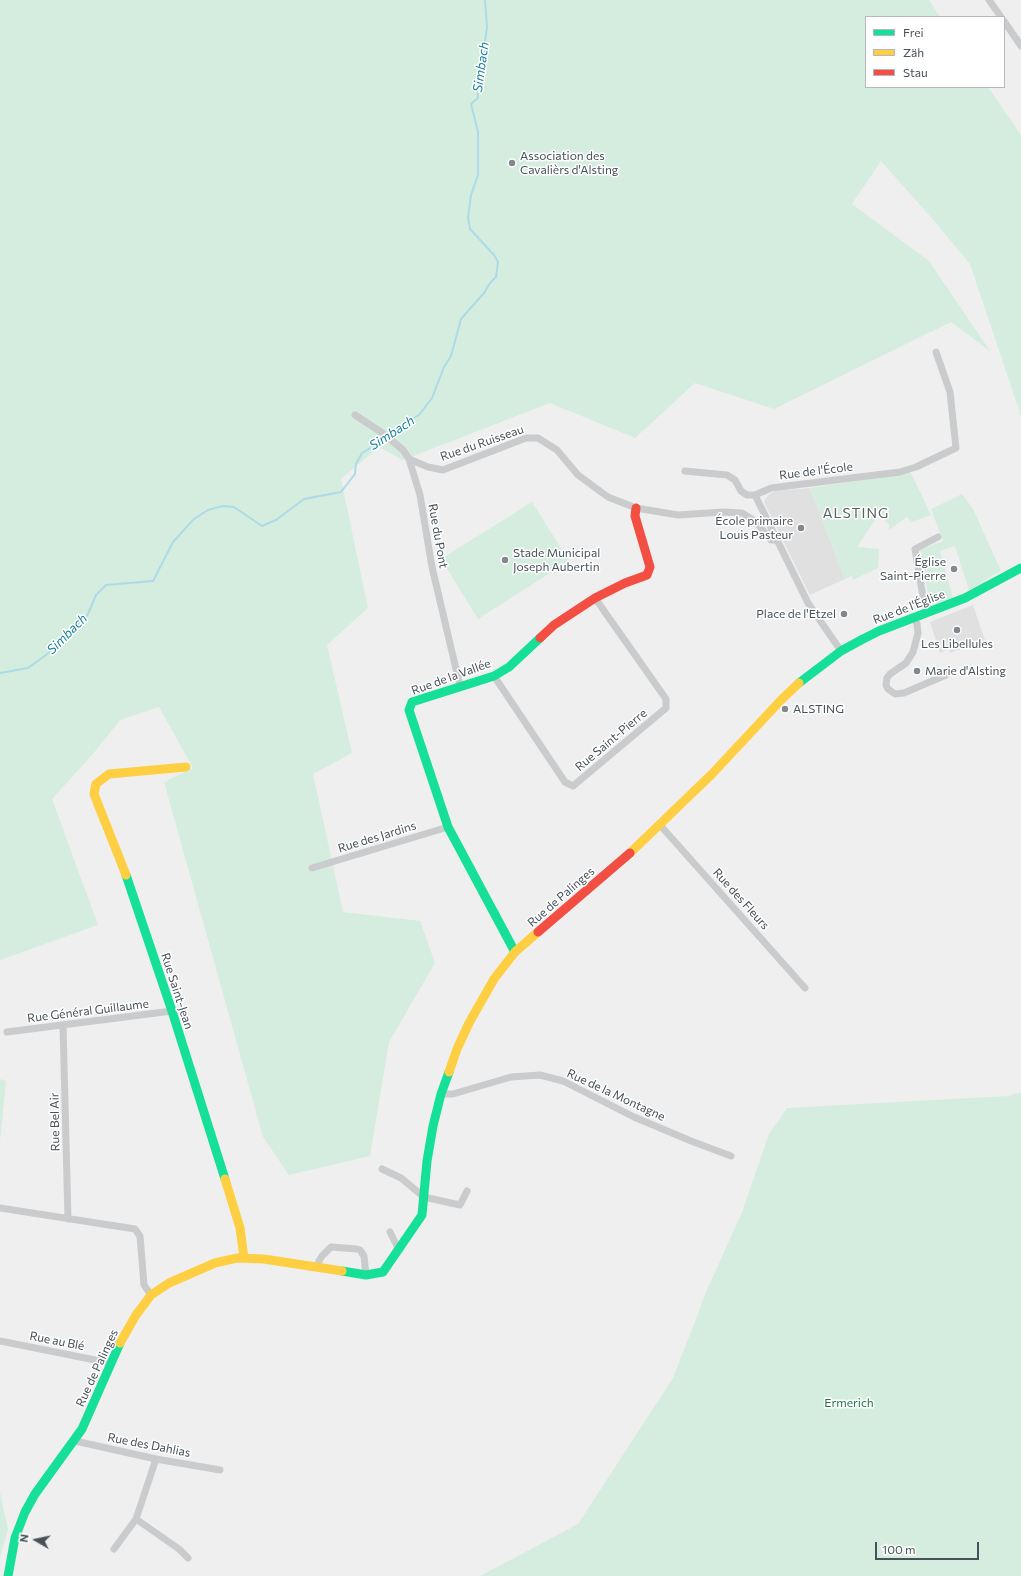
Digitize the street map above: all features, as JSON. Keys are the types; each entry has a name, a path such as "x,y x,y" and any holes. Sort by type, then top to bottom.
{"main road":[{"name":"Rue de la Vallée","path":"515,952 448,827 409,710 412,702 494,676 509,667 554,625 595,598 625,583 647,575 650,567 635,516 636,508"},
{"name":"Rue de l'Église","path":"810,674 841,651 878,631 965,598 1021,568"},
{"name":"Rue de Palinges","path":"8,1576 10,1560 18,1530 25,1512 35,1494 75,1441 90,1412 118,1346 136,1315 151,1295 169,1283 215,1263 244,1258 264,1259 366,1275 383,1272 420,1221 424,1209 427,1161 433,1126 441,1094 469,1023 497,975 515,952 615,867 660,825 712,774 782,699 810,674"},
{"name":"Rue Saint-Jean","path":"186,767 109,774 96,784 94,794 120,857 172,1011 240,1228 244,1258"}],"street":[{"path":"989,0 1000,16"},
{"path":"1005,22 1021,46"},
{"name":"Rue de l'École","path":"755,495 771,488 910,470 956,448 950,392 936,352"},
{"name":"Rue du Pont","path":"355,415 386,436 403,450 410,459 420,495 432,568 460,686"},
{"name":"Rue du Ruisseau","path":"410,459 428,468 442,470 526,438 538,438 557,450 578,475 608,497 636,508 678,515 723,512 742,513 755,521 771,540 777,540"},
{"path":"685,472 727,475 735,480 741,491 747,495 755,495 808,603 841,651"},
{"path":"927,612 922,591 916,548 938,537"},
{"name":"Rue Saint-Pierre","path":"494,676 565,782 573,786 666,708 666,699 595,598"},
{"path":"914,617 917,624 918,633 913,652 906,663 890,674 887,678 886,685 888,689 895,694 904,693 946,675"},
{"name":"Rue des Fleurs","path":"660,825 806,988"},
{"name":"Rue des Jardins","path":"312,868 448,827"},
{"name":"Rue Général Guillaume","path":"8,1032 172,1011"},
{"name":"Rue Bel Air","path":"63,1025 68,1219"},
{"name":"Rue de la Montagne","path":"441,1094 453,1094 511,1077 540,1075 564,1081 634,1117 731,1156"},
{"path":"382,1169 401,1178 424,1197 460,1205 467,1191"},
{"path":"0,1208 136,1229 140,1236 144,1285 151,1295"},
{"path":"390,1232 399,1250"},
{"path":"318,1267 322,1256 332,1247 357,1249 362,1252 364,1256 366,1275"},
{"name":"Rue au Blé","path":"0,1341 110,1363"},
{"name":"Rue des Dahlias","path":"75,1441 156,1459 220,1470"},
{"path":"114,1549 136,1519 156,1459"},
{"path":"136,1519 179,1549 188,1558"}],"shaded area":[{"name":"École primaire Louis Pasteur","path":"810,488 845,579 810,595 764,502 768,495 775,491"},
{"name":"Les Libellules","path":"973,605 985,640 950,653 949,649 940,653 930,622"}],"green space":[{"path":"0,0 929,0 939,16 865,16 865,88 989,88 1021,135 1021,416 970,264 881,161 852,204 929,261 990,351 951,322 774,409 695,383 635,438 550,403 403,460 379,447 341,479 368,608 327,645 352,753 313,774 343,912 420,921 435,963 389,1042 370,1156 289,1175 263,1137 164,782 193,768 159,707 120,720 93,754 52,799 98,925 0,960"},
{"path":"911,473 931,515 912,522 907,517 889,530 889,524 880,516 877,517 857,547 879,549 878,568 853,580 852,576 845,579 810,488"},
{"path":"962,494 973,509 1001,571 985,580 985,583 969,590 955,546 940,551 953,598 930,606 920,550 943,541 931,509"},
{"name":"Stade Municipal Joseph Aubertin","path":"532,502 569,561 478,619 441,559"},
{"path":"0,1079 6,1081 0,1141"},
{"name":"Ermerich","path":"1021,1092 1021,1576 480,1576 578,1524 673,1378 707,1290 742,1212 769,1134 787,1108 1009,1096"},
{"path":"0,1492 8,1530 0,1557"}],"waterway":[{"name":"Simbach","path":"0,673 28,668 46,655 87,616 96,595 106,585 153,581 173,542 194,519 208,510 223,506 234,507 262,526 276,520 304,499 341,492 355,474 356,464 362,453 379,443 401,425 419,415 432,398 444,367 451,356 461,319 496,277 498,262 494,255 470,229 468,218 471,195 478,175 478,132 471,104 478,98 477,79 482,62 487,27 485,0"}],"traffic: fast":[{"path":"799,683 841,651 863,639 879,631 965,598 1021,568"},
{"path":"515,952 448,827 409,710 412,702 494,676 509,667 540,638"},
{"path":"126,875 172,1011 225,1179"},
{"path":"342,1271 366,1275 383,1272 422,1215 427,1161 433,1126 441,1094 449,1072"},
{"path":"8,1576 15,1538 25,1512 35,1494 82,1429 120,1343"}],"traffic: slow":[{"path":"630,853 712,774 782,699 799,683"},
{"path":"126,875 94,794 96,784 109,774 186,767"},
{"path":"449,1072 457,1049 469,1023 494,979 515,952 538,932"},
{"path":"225,1179 240,1228 244,1258"},
{"path":"120,1343 136,1315 151,1295 169,1283 215,1263 237,1258 264,1259 342,1271"}],"traffic: jam":[{"path":"540,638 554,625 595,598 625,583 647,575 650,567 635,516 636,508"},
{"path":"538,932 630,853"}],"place":[{"name":"Association des Cavalièrs d'Alsting","path":"512,163"},
{"name":"École primaire Louis Pasteur","path":"801,528"},
{"name":"Stade Municipal Joseph Aubertin","path":"505,560"},
{"name":"Église Saint-Pierre","path":"954,569"},
{"name":"Place de l'Etzel","path":"844,614"},
{"name":"Les Libellules","path":"957,630"},
{"name":"Marie d'Alsting","path":"917,671"},
{"name":"ALSTING","path":"785,709"}],"district":[{"name":"ALSTING","path":"856,513"}]}
